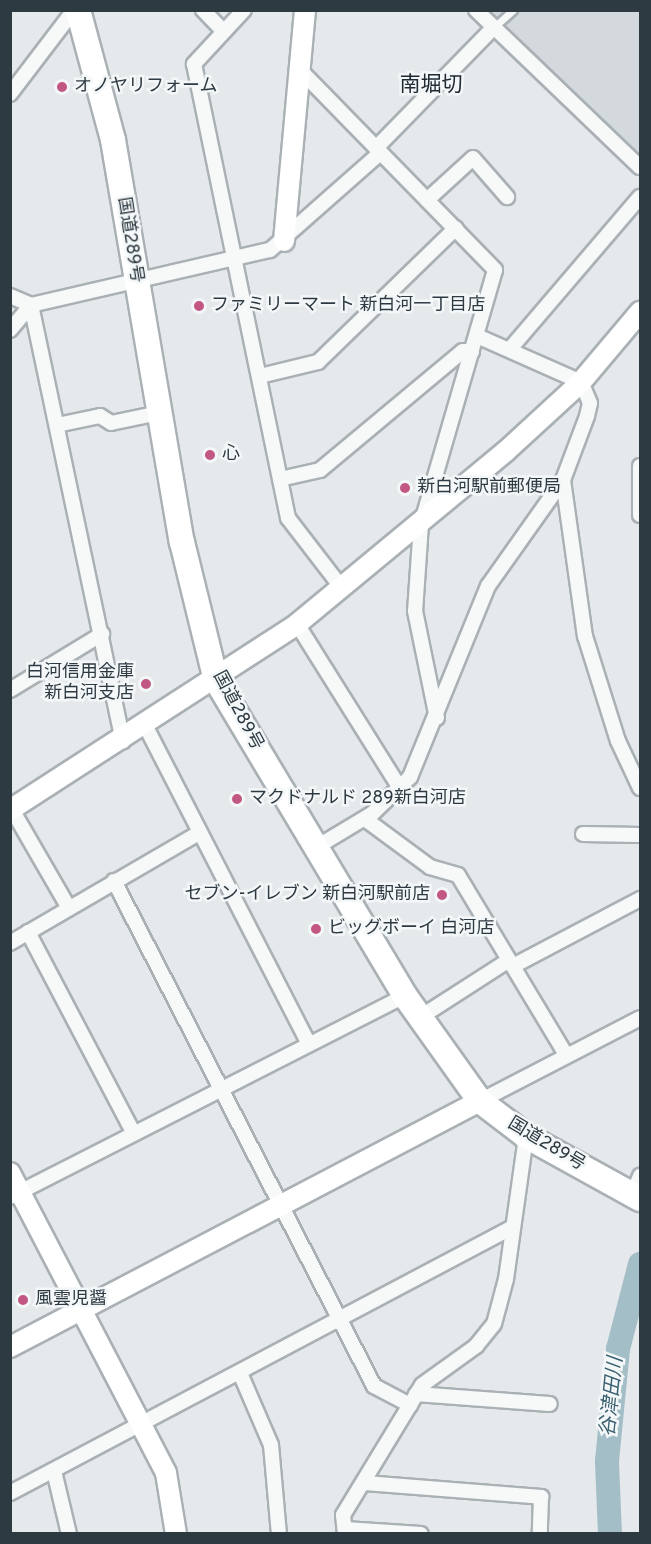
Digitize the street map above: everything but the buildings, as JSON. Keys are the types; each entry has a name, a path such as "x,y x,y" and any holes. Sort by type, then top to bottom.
{"highway":[{"name":"国道289号","path":"76,10 113,140 182,542 216,680 405,996 480,1101 526,1136 638,1192"}],"street":[{"path":"10,94 15,74 76,10"},
{"path":"203,10 223,32"},
{"path":"244,10 194,64 288,518 342,588"},
{"path":"284,241 305,10"},
{"path":"476,10 640,167"},
{"path":"10,330 31,305 135,278 234,259 284,241 378,150 493,28"},
{"path":"301,71 495,270 421,524 415,611 437,718"},
{"path":"427,200 473,158 507,197"},
{"path":"510,349 640,197"},
{"path":"260,376 318,362 456,228"},
{"path":"10,296 31,305"},
{"path":"31,305 123,741"},
{"path":"69,908 11,809 147,727 297,624 421,524 581,382 640,312"},
{"path":"315,848 364,819 400,788 423,757 488,586 562,480 590,403 581,382 477,336"},
{"path":"280,479 320,470 463,351 472,352"},
{"path":"57,425 100,416 111,423 159,413"},
{"path":"640,466 640,515"},
{"path":"562,480 585,636 618,741 640,788"},
{"path":"297,624 400,788"},
{"path":"10,690 102,634"},
{"path":"147,727 199,833 309,1044"},
{"path":"364,819 430,867 458,875 566,1055"},
{"path":"10,943 199,833"},
{"path":"583,834 640,835"},
{"path":"114,881 220,1091 282,1205 374,1386 413,1400 550,1404"},
{"path":"419,1018 511,963 640,899"},
{"path":"28,932 133,1132"},
{"path":"16,1195 133,1132 220,1091 405,996"},
{"path":"10,1347 640,1018"},
{"path":"421,1533 345,1531 343,1515 365,1483 413,1400 440,1368 476,1346 494,1324 506,1279 509,1229 526,1136"},
{"path":"10,1173 16,1195 81,1311 166,1473 176,1533"},
{"path":"10,1493 341,1320 509,1229"},
{"path":"240,1373 271,1445 279,1533"},
{"path":"54,1471 69,1533"},
{"path":"365,1483 541,1497 540,1533"}],"lane":[{"path":"493,28 513,10"}],"shaded area":[{"path":"484,11 640,11 640,158 493,19"}],"waterway":[{"name":"谷津田川","path":"610,1534 607,1461 618,1349 640,1264"}],"place":[{"name":"オノヤリフォーム","path":"62,87"},
{"name":"ファミリーマート 新白河一丁目店","path":"199,306"},
{"name":"心","path":"210,455"},
{"name":"新白河駅前郵便局","path":"405,488"},
{"name":"白河信用金庫 新白河支店","path":"146,684"},
{"name":"マクドナルド 289新白河店","path":"237,799"},
{"name":"セブン‐イレブン 新白河駅前店","path":"442,895"},
{"name":"ビッグボーイ 白河店","path":"316,929"},
{"name":"風雲児醤","path":"23,1300"}],"district":[{"name":"南堀切","path":"431,86"}]}
